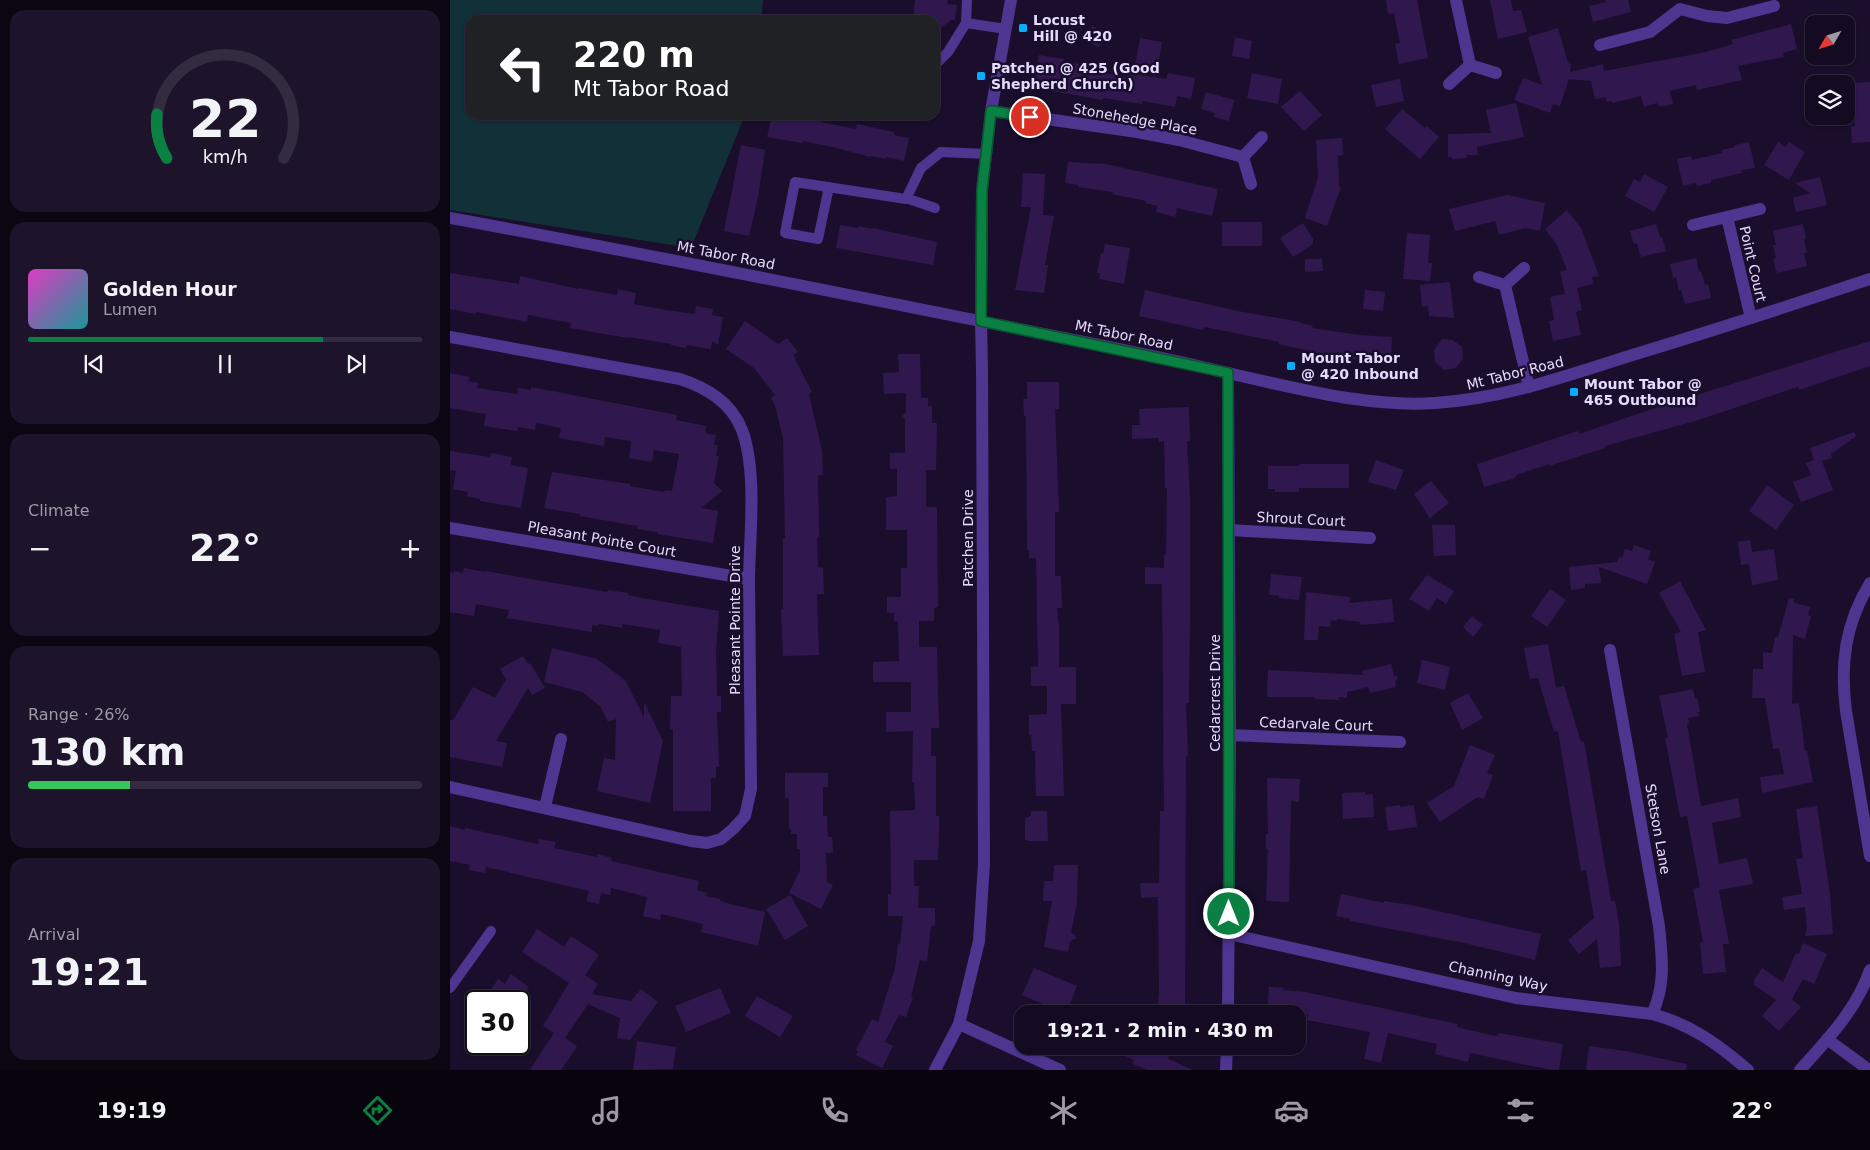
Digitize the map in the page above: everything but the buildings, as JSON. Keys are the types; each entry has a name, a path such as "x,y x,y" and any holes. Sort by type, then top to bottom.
{"street":[{"name":"Patchen Drive","path":"935,1070 959,1024 979,941 984,864 982,190 991,111 1011,0"},
{"path":"1456,0 1470,65"},
{"path":"1600,45 1650,32 1680,4 1707,16 1727,18 1774,6"},
{"path":"1470,65 1496,73"},
{"path":"1449,84 1470,65"},
{"name":"Stonehedge Place","path":"991,111 1137,132 1179,140 1243,157"},
{"path":"1251,184 1243,157 1262,137"},
{"name":"Point Court","path":"1693,225 1760,209"},
{"name":"Point Court","path":"1727,217 1751,318"},
{"name":"Mt Tabor Road","path":"450,218 981,321 1322,394 1350,399 1402,403 1467,400 1530,387 1870,279"},
{"path":"1506,285 1524,268"},
{"path":"1479,277 1506,285"},
{"path":"1506,285 1530,387"},
{"name":"Pleasant Pointe Drive","path":"450,337 680,379 699,386 717,397 731,411 741,428 748,449 751,479 749,579 751,789 745,816 734,829 721,839 707,843 691,842 450,787"},
{"name":"Cedarcrest Drive","path":"1228,373 1230,530 1228,1005"},
{"name":"Pleasant Pointe Court","path":"450,528 749,579"},
{"name":"Shrout Court","path":"1230,530 1370,538"},
{"path":"1870,583 1856,607 1848,635 1843,664 1843,680 1846,712 1870,856"},
{"name":"Stetson Lane","path":"1610,650 1659,926 1662,960 1661,987 1652,1014"},
{"name":"Cedarvale Court","path":"1230,735 1400,742"},
{"path":"545,808 561,740"},
{"name":"Channing Way","path":"1229,934 1516,998 1652,1014 1673,1020 1696,1031 1722,1048 1748,1070"},
{"path":"1800,1070 1851,1008 1870,970"},
{"path":"959,1024 1060,1070"},
{"path":"1827,1039 1870,1070"},
{"path":"1226,1070 1227,1055"}],"lane":[{"path":"940,60 948,52 966,23 967,0"},
{"path":"966,23 1006,30"},
{"path":"906,198 921,168 941,152 986,154"},
{"path":"829,187 818,238 785,233 794,182 829,187 906,198 935,208"},
{"path":"450,988 491,931"}],"green space":[{"path":"450,0 763,0 762,15 465,15 465,120 743,120 691,248 450,210"}],"place":[{"name":"Locust Hill @ 420","path":"1023,28"},
{"name":"Patchen @ 425 (Good Shepherd Church)","path":"981,76"},
{"name":"Mount Tabor @ 420 Inbound","path":"1291,366"},
{"name":"Mount Tabor @ 465 Outbound","path":"1574,392"}],"route":[{"path":"1030,117 991,111 982,190 981,321 1179,361 1228,373 1230,530 1229,914"}]}
